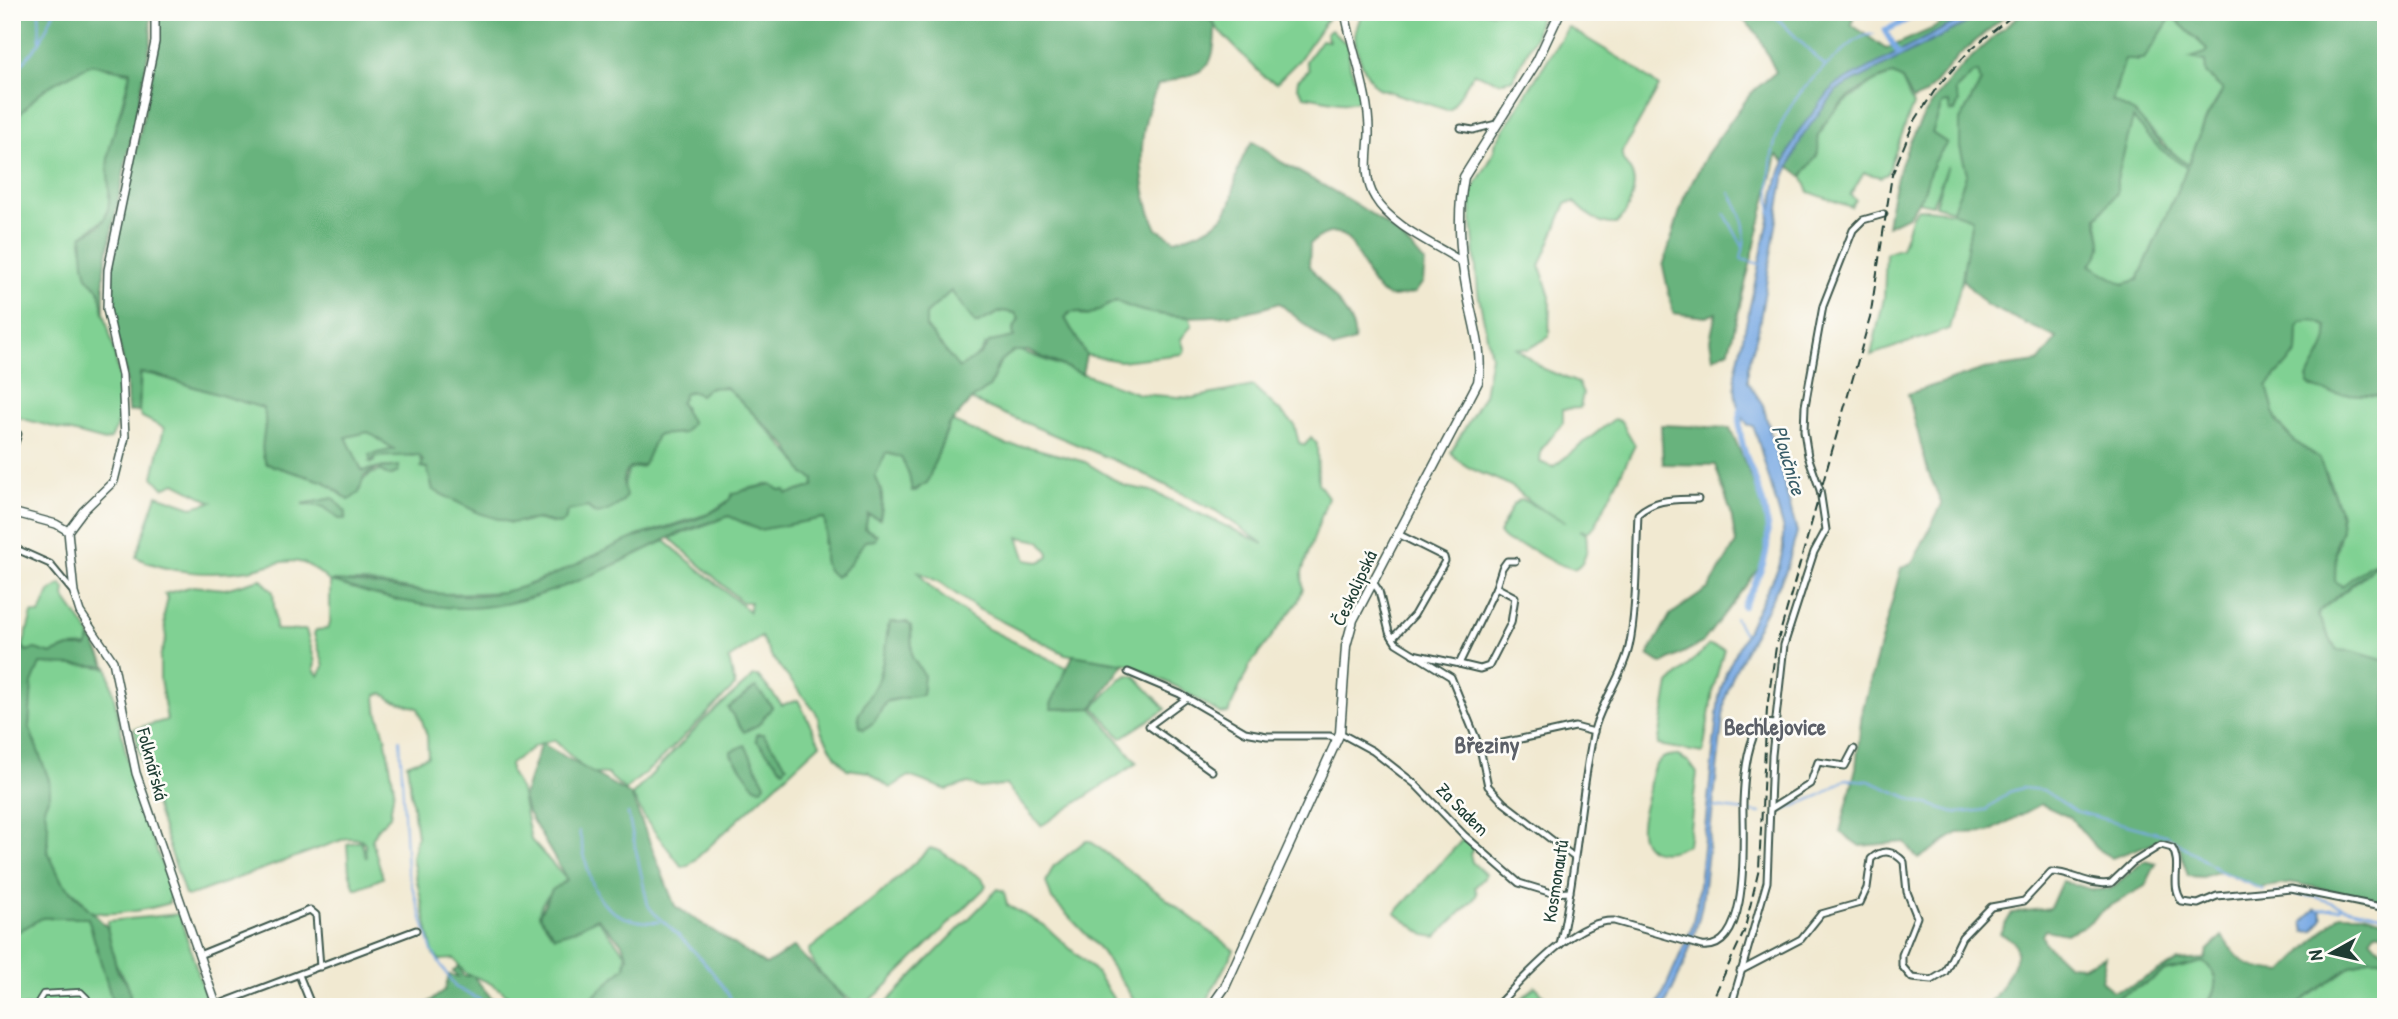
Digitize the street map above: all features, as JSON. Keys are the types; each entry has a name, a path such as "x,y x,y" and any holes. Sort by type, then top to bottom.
{"main road":[{"name":"Českolipská","path":"1211,1007 1225,987 1338,736 1346,646 1353,620 1478,382 1480,351 1462,262 1461,196 1464,177 1537,61 1560,12"}],"street":[{"path":"12,512 56,523 68,531 83,511 114,481 125,438 122,375 107,309 108,270 155,42 155,12"},
{"path":"1345,12 1366,95 1369,131 1366,168 1371,191 1376,200 1398,222 1462,262"},
{"path":"1461,128 1473,130 1496,124"},
{"path":"1731,1007 1767,882 1775,724 1788,630 1814,552 1826,530 1822,500 1805,445 1804,431 1805,406 1823,306 1853,230 1863,220 1884,214"},
{"path":"12,453 18,435"},
{"name":"Kosmonautů","path":"1495,1007 1560,945 1594,732 1620,677 1630,645 1638,514 1648,505 1660,500 1698,499"},
{"name":"Folknářská","path":"68,531 74,593 80,612 113,661 136,773 217,1006"},
{"path":"1393,638 1414,615 1445,561 1436,552 1398,534"},
{"path":"12,547 50,564 74,593"},
{"path":"1460,664 1496,587 1502,568 1507,562 1515,561"},
{"path":"1373,582 1393,638 1407,652 1451,677 1480,748 1488,786 1504,803 1574,856"},
{"path":"1407,652 1480,668 1489,666 1511,623 1515,597 1496,587"},
{"path":"1128,671 1187,698 1238,729 1254,735 1338,736"},
{"path":"1187,698 1149,726 1212,771"},
{"path":"1560,945 1576,933 1603,921 1614,921 1702,946 1718,944 1730,929 1745,870 1743,811 1747,761 1752,738 1762,725 1775,724"},
{"path":"1480,748 1514,743 1575,727 1594,732"},
{"name":"Za Sadem","path":"1338,736 1373,751 1415,784 1465,836 1519,883 1552,893 1570,892"},
{"path":"1772,808 1810,784 1818,761 1845,766 1854,749"},
{"path":"1740,971 1801,939 1821,914 1860,903 1867,888 1871,859 1886,852 1893,852 1904,862 1907,892 1917,917 1902,955 1902,966 1906,974 1923,981 1939,978 1945,972 1962,937 1991,907 2024,901 2050,872 2066,872 2092,883 2111,883 2133,863 2161,845 2172,848 2177,855 2175,887 2182,902 2188,904 2198,904 2217,896 2291,889 2386,908"},
{"path":"199,955 310,910 316,915 320,967"},
{"path":"1565,925 1576,933"},
{"path":"217,1006 416,930"},
{"path":"299,975 312,1007"},
{"path":"34,1007 43,994 80,992 87,998 89,1007"}],"green space":[{"path":"12,12 150,12 151,41 104,270 104,315 99,289 87,277 82,236 100,225 107,213 108,157 130,71 91,64 45,89 12,122"},
{"path":"158,12 1201,12 1215,24 1215,42 1209,63 1195,73 1158,85 1146,120 1143,176 1150,212 1157,229 1175,240 1217,222 1231,201 1242,160 1252,142 1377,218 1410,246 1425,263 1423,282 1415,293 1392,297 1380,292 1356,252 1339,233 1326,234 1310,244 1309,266 1338,302 1354,332 1354,341 1333,348 1279,303 1241,313 1197,317 1154,313 1116,301 1088,316 1078,312 1069,313 1065,318 1086,355 1082,374 1028,351 1013,351 998,364 990,386 971,400 948,426 927,483 912,491 909,474 901,457 886,453 875,476 882,497 879,519 868,514 865,529 877,535 875,540 865,541 849,565 836,577 825,565 824,518 759,530 729,516 680,533 581,580 531,598 506,604 465,608 406,602 330,581 442,594 479,595 501,592 542,580 639,536 706,515 728,501 733,493 771,484 779,490 785,490 787,494 813,487 814,479 804,474 788,447 726,387 708,388 700,395 690,391 685,393 680,403 692,423 683,433 657,435 644,465 628,469 624,476 626,496 621,502 596,514 588,507 567,511 565,521 559,524 538,519 511,523 479,513 433,490 427,468 421,467 423,461 419,455 375,457 371,463 369,455 394,449 368,432 346,437 362,471 399,466 398,472 390,476 377,469 364,476 359,493 349,500 325,482 267,464 262,450 265,422 263,408 156,375 140,373 139,411 128,412 126,375 111,308 111,270 159,42","holes":["951,291 976,324 1002,311 1015,313 1019,319 1013,330 1014,337 990,342 981,354 959,368 926,327 926,314"]},
{"path":"1201,12 1332,12 1299,60 1276,83 1263,76"},
{"path":"1362,12 1541,12 1535,37 1513,79 1500,82 1474,73 1451,109 1447,110 1378,88 1362,64 1355,42"},
{"path":"1735,12 1854,12 1852,25 1886,49 1934,28 1956,12 2010,12 1958,56 1925,95 1913,100 1901,78 1893,74 1871,83 1850,97 1832,114 1819,134 1817,155 1802,177 1777,155 1729,350 1713,358 1710,340 1716,313 1706,317 1673,313 1663,266 1684,198 1707,154 1751,93 1776,72 1757,33"},
{"path":"2024,12 2386,12 2386,397 2326,392 2308,384 2327,335 2327,326 2312,320 2301,322 2298,327 2297,353 2267,386 2277,422 2294,441 2319,458 2339,508 2342,530 2336,543 2335,581 2342,586 2369,565 2380,561 2319,611 2318,616 2336,650 2352,651 2386,661 2386,902 2295,883 2258,888 2220,871 2203,877 2188,876 2178,842 2169,837 2112,858 2097,849 2071,818 2041,804 1989,832 1958,833 1918,859 1905,842 1860,846 1840,832 1856,768 1862,712 1901,568 1913,562 1942,504 1928,472 1908,394 1984,369 2038,362 2057,338 1986,305 1962,279 1972,219 1952,212 1967,173 1960,147 1960,120 1981,82 1978,72 1973,73 1955,91 1959,102 1955,111 1950,112 1949,103 1942,104 1932,133 1947,143 1933,163 1923,194 1908,216 1887,226 1893,191 1916,130 1950,80","holes":["2172,16 2208,50 2191,58 2205,61 2206,73 2223,90 2207,117 2188,165 2162,145 2135,113 2112,101 2125,59 2144,59","2133,118 2159,148 2187,168 2138,280 2123,284 2090,265 2100,252 2101,246 2097,217 2117,193 2117,179"]},
{"path":"2172,16 2208,50 2209,52 2191,58 2205,61 2211,79 2223,90 2207,117 2188,165 2133,115 2112,102 2125,59 2138,61"},
{"path":"1568,27 1634,67 1659,87 1622,152 1623,161 1631,172 1634,185 1625,214 1616,224 1604,223 1593,218 1575,202 1566,203 1540,266 1550,297 1549,337 1528,349 1516,348 1544,369 1578,383 1583,393 1580,408 1563,409 1563,423 1541,450 1540,462 1553,467 1614,419 1621,421 1635,445 1595,526 1587,532 1580,530 1586,534 1587,549 1582,562 1574,569 1529,548 1511,543 1499,533 1513,505 1521,499 1543,510 1513,487 1465,465 1451,452 1484,395 1491,356 1478,292 1470,200 1472,192 1491,158 1496,142"},
{"path":"1331,30 1348,45 1350,66 1361,96 1359,101 1338,102 1304,96 1297,86 1298,80 1309,70 1306,61 1321,40 1329,41 1326,34"},
{"path":"91,64 130,73 108,157 110,204 104,219 82,236 81,242 89,279 99,289 120,384 118,422 111,439 105,441 12,416 12,122 42,91"},
{"path":"1978,72 1981,82 1960,120 1960,147 1967,173 1953,210 1935,205 1948,165 1932,205 1918,202 1933,163 1947,143 1932,133 1942,104 1949,103 1949,111 1957,96 1955,91 1973,73"},
{"path":"1893,74 1901,78 1913,105 1887,174 1881,177 1864,173 1850,195 1856,200 1851,207 1809,192 1802,176 1817,155 1817,141 1829,115 1873,82"},
{"path":"2133,117 2159,148 2187,168 2138,280 2123,284 2090,265 2101,241 2097,217 2117,193 2117,178"},
{"path":"1918,208 1952,212 1972,219 1962,279 1949,329 1871,355 1884,298 1886,252 1901,249 1912,215"},
{"path":"951,291 976,324 1002,311 1015,313 1019,319 1013,330 1014,337 985,345 981,353 959,369 926,327 926,314"},
{"path":"1116,301 1190,318 1192,325 1181,339 1185,351 1182,354 1120,361 1086,355 1065,318 1073,311 1085,316"},
{"path":"2312,319 2327,326 2327,340 2323,354 2307,378 2310,386 2328,392 2386,397 2386,661 2336,650 2318,616 2319,612 2370,571 2342,586 2335,581 2334,562 2341,517 2329,480 2315,455 2301,447 2282,428 2268,400 2270,380 2297,353 2298,327 2301,321"},
{"path":"1017,350 1139,394 1192,398 1253,386 1294,424 1299,443 1305,445 1311,437 1317,444 1318,483 1328,497 1302,572 1303,589 1298,602 1250,665 1228,713 1221,714 1177,687 1128,664 1065,654 976,608 939,582 917,571 933,590 988,629 1066,667 1051,709 1092,708 1137,763 1041,826 1006,785 980,788 968,783 947,790 909,776 890,788 869,772 847,769 836,757 821,731 817,714 772,657 761,637 729,659 735,686 657,763 625,790 607,774 588,773 554,740 535,746 510,764 510,771 521,791 531,840 567,880 545,899 539,915 552,934 575,930 589,921 598,920 626,954 625,967 582,1007 518,1007 494,986 466,974 454,959 440,960 433,954 412,858 417,836 407,764 428,756 427,736 418,708 392,700 383,693 376,695 377,711 385,736 394,788 390,816 378,828 372,840 383,878 355,889 349,871 347,844 361,841 366,858 365,843 361,839 347,838 189,896 185,895 143,768 134,729 167,720 160,679 160,657 166,639 164,615 168,598 164,594 193,586 225,589 261,579 273,592 276,630 306,630 315,662 314,670 319,676 324,666 314,634 316,630 327,629 330,624 330,582 310,566 297,561 235,572 206,573 162,567 136,557 157,495 192,507 212,502 175,483 163,488 153,477 164,428 142,417 139,411 141,371 263,408 263,450 267,464 325,482 349,500 369,475 400,467 379,467 362,471 346,437 368,432 395,450 377,453 369,462 374,462 375,457 399,453 406,457 419,455 424,468 427,468 433,490 523,523 534,519 555,524 565,521 567,511 588,507 593,513 623,486 629,469 642,467 657,435 683,433 685,408 680,403 685,393 717,386 731,390 814,479 814,486 788,495 771,484 746,489 708,514 637,536 593,559 510,592 441,594 365,582 333,582 440,605 541,594 665,541 749,611 750,602 742,602 670,538 729,516 759,530 823,517 827,528 823,543 840,575 865,541 875,540 877,534 865,529 868,514 880,519 882,497 875,476 886,453 901,457 909,474 912,491 916,491 927,481 951,421 1006,445 1030,447 1085,462 1125,486 1151,491 1264,544 1216,511 1130,467 971,400 990,386 1001,360","holes":["1018,537 1040,541 1049,553 1048,558 1039,562 1026,560","887,626 911,626 912,657 923,687 922,694 886,702 874,722 864,729 885,653"]},
{"path":"1661,425 1730,428 1759,495 1767,536 1761,566 1702,643 1662,664 1648,655 1670,615 1709,588 1736,543 1731,513 1715,465 1663,464"},
{"path":"333,498 346,512 345,519 339,519 324,507 302,504"},
{"path":"61,584 65,589 64,597 90,634 89,646 68,647 51,654 35,649 26,651 23,646 32,613 40,614 49,592"},
{"path":"890,622 907,622 911,626 912,657 924,675 922,695 886,701 874,722 864,729 860,727 858,716 880,677"},
{"path":"12,635 26,651 35,649 51,654 69,647 87,647 91,637 106,666 40,664 32,683 29,727 49,780 50,794 44,807 48,825 47,850 62,882 107,927 117,970 128,985 132,1007 114,1007 88,918 42,918 12,935"},
{"path":"1709,645 1724,649 1713,690 1703,753 1658,745 1669,684"},
{"path":"1073,655 1124,664 1092,708 1052,709 1051,704"},
{"path":"67,663 108,668 132,782 171,890 169,903 129,912 89,911 82,900 62,882 49,856 44,807 50,794 49,780 29,727 32,683 36,668 40,664"},
{"path":"1128,675 1135,676 1166,709 1121,738 1094,707 1120,679"},
{"path":"754,676 758,676 782,705 798,700 820,744 688,866 682,867 645,819 632,795 703,721","holes":["768,701 772,707 758,725 742,729 728,708"]},
{"path":"756,687 772,707 758,725 744,732 728,708"},
{"path":"757,734 763,734 787,766 783,770 756,740"},
{"path":"541,743 631,795 675,906 766,965 794,947 853,1007 660,1007 653,1001 647,1007 582,1007 625,967 628,956 621,942 597,918 575,930 555,936 539,915 552,890 567,880 526,809 523,797"},
{"path":"745,745 765,784 762,788 755,787 731,754 731,751"},
{"path":"1676,755 1689,762 1697,773 1688,844 1676,850 1656,851 1645,844 1642,837 1642,816 1655,766 1664,758"},
{"path":"1464,838 1474,847 1470,854 1472,862 1485,874 1484,878 1475,887 1477,894 1473,900 1436,937 1425,935 1395,913"},
{"path":"1085,841 1090,841 1234,950 1203,1007 1139,1007 1098,947 1052,899 1046,882 1053,867"},
{"path":"930,848 940,851 982,879 986,885 984,889 879,993 863,1005 848,998 822,974 809,950 887,888"},
{"path":"2144,861 2156,864 2145,886 2105,909 2086,925 2066,934 2045,930 2042,935 2045,943 2068,965 2083,966 2106,956 2101,981 2113,991 2133,985 2177,961 2205,959 2207,951 2222,936 2247,964 2283,972 2340,914 2364,914 2386,921 2386,934 2375,932 2370,939 2376,946 2386,950 2386,959 2368,959 2351,966 2293,1007 2204,1007 2216,984 2213,972 2203,962 2165,971 2147,983 2095,1007 1987,1007 2008,975 2016,956 2014,942 2000,933 2012,913 2050,908 2062,881 2094,890 2110,889"},
{"path":"998,889 1004,891 1007,905 1045,926 1095,971 1119,1007 882,1007"},
{"path":"179,914 209,1007 132,1007 128,985 111,952 108,921"},
{"path":"42,918 88,918 114,1007 12,1007 12,935"},
{"path":"2368,959 2386,959 2386,1007 2293,1007 2351,966"},
{"path":"2203,962 2215,978 2212,996 2204,1007 2095,1007 2147,983 2165,971"},
{"path":"459,966 463,976 473,976 499,1007 423,1007 445,990 449,975 458,977 453,971"},
{"path":"1535,986 1555,1007 1513,1007"}],"water":[{"path":"1975,12 1988,12 1837,90 1803,135 1784,179 1758,331 1748,367 1748,382 1763,405 1797,532 1786,571 1733,675 1725,699 1702,904 1691,944 1676,982 1664,1007 1657,1007 1691,930 1697,903 1719,697 1726,672 1779,567 1783,548 1783,527 1757,437 1753,426 1748,426 1738,407 1735,382 1778,178 1798,132 1834,86"},
{"path":"2315,909 2321,911 2323,918 2314,931 2305,932 2303,922"}],"waterway":[{"path":"12,76 40,42 39,12"},
{"path":"41,40 54,12"},
{"path":"1761,12 1779,20 1824,65"},
{"path":"1899,54 1885,31 1921,12"},
{"path":"1771,214 1770,167 1780,127 1789,109 1816,75 1843,51 1858,39 1874,34"},
{"path":"1730,193 1744,225 1741,259 1760,264"},
{"path":"1725,214 1743,247"},
{"path":"1741,407 1741,438 1764,507 1768,539 1761,570 1743,606"},
{"path":"1735,618 1744,634"},
{"path":"400,740 407,870 432,951 455,987 494,1007"},
{"path":"1777,813 1821,795 1846,779 1869,781 1914,800 1957,813 1986,810 2009,792 2022,788 2043,790 2075,811 2168,836 2220,871 2263,890"},
{"path":"1714,807 1761,813"},
{"path":"628,814 648,905 701,959 736,1007"},
{"path":"579,831 592,883 608,908 620,916 637,921 659,922"},
{"path":"2275,893 2316,897 2386,916"},
{"path":"2318,910 2341,908"}],"railway":[{"path":"1709,1007 1744,932 1759,869 1767,708 1776,647 1870,318 1892,175 1914,122 1937,87 1971,49 2017,12"}],"district":[{"name":"Bechlejovice","path":"1775,726"},
{"name":"Březiny","path":"1487,744"}],"water label":[{"name":"Ploučnice","path":"1789,460"}]}
